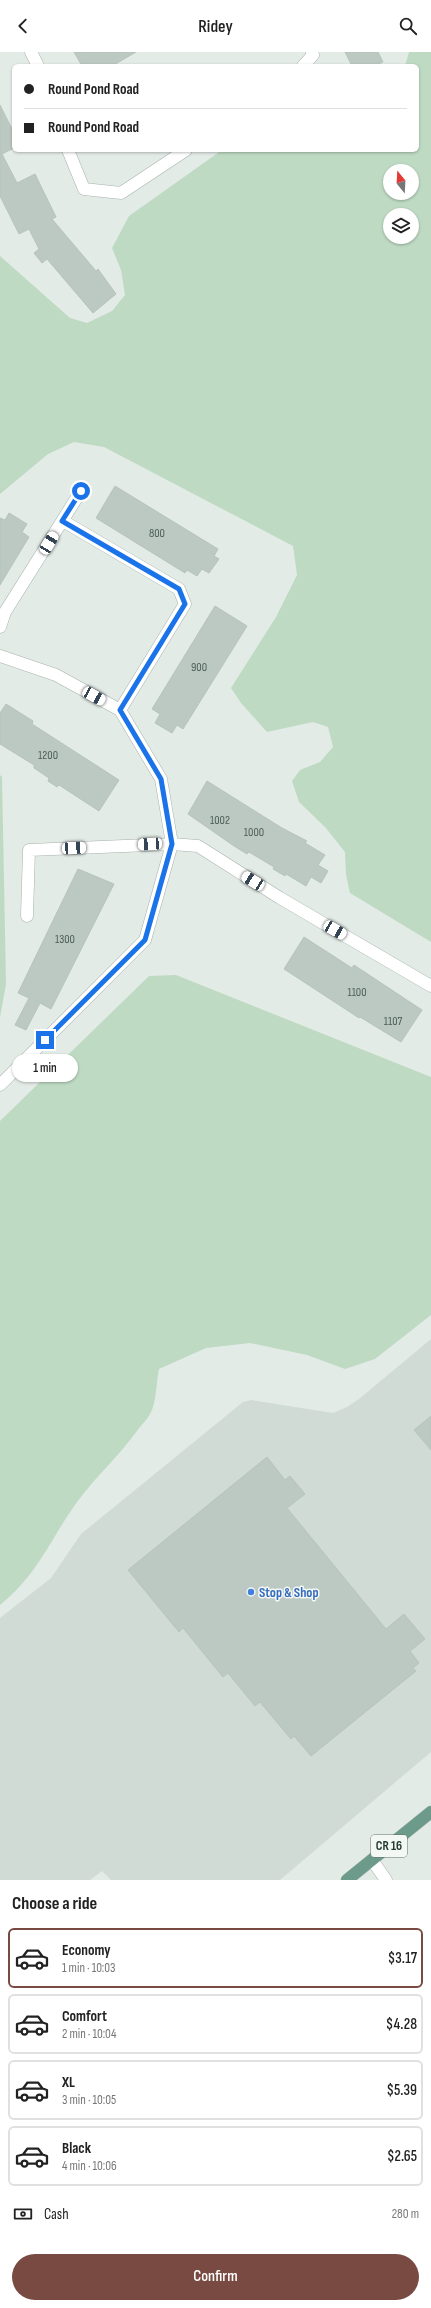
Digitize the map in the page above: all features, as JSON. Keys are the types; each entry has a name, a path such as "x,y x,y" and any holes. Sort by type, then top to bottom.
{"main road":[{"name":"CR 16","path":"347,1880 431,1812"}],"street":[{"path":"32,52 37,64"},
{"path":"305,64 313,55 312,52"},
{"path":"69,152 84,189 121,193 183,152"},
{"path":"0,627 6,612 81,491"},
{"path":"62,521 179,589 185,604 120,710"},
{"path":"0,656 56,675 120,710 161,779 172,844 145,940 0,1084"},
{"path":"27,916 29,850 172,844 198,846 280,898 431,986"},
{"path":"372,1860 386,1880"}],"shaded area":[{"path":"431,1339 431,1752 280,1880 111,1880 102,1871 90,1880 0,1880 0,1618 51,1578 81,1534 243,1402 251,1400 333,1413 347,1407 359,1399"}],"green space":[{"path":"409,52 431,52 431,942 350,893 346,875 345,852 325,827 299,802 292,781 300,770 320,762 333,747 328,727 313,722 267,732 241,703 231,688 276,617 297,575 293,546 104,447 74,442 48,454 0,494 0,256 70,318 87,323 112,311 125,295 121,270 112,248 129,216 219,152 419,152 419,64 406,64"},
{"path":"0,775 2,777 6,984 0,1017"},
{"path":"176,975 431,1077 431,1315 375,1359 345,1369 307,1355 250,1343 206,1348 159,1369 154,1404 149,1416 84,1493 37,1565 26,1579 0,1605 0,1121 149,976"}],"building":[{"path":"74,52 136,52 115,64 81,64"},
{"path":"345,52 378,52 383,62 378,64 351,64"},
{"path":"0,105 12,129 12,149 2,154 17,183 35,174 56,217 52,219 96,271 98,269 116,294 93,313 47,259 42,263 34,253 39,249 29,229 19,234 0,196"},
{"path":"115,486 218,549 214,556 219,559 209,573 202,569 197,576 187,570 185,573 96,518"},
{"path":"9,513 27,524 22,532 29,537 0,585 0,518 5,520"},
{"path":"215,606 247,626 183,729 177,725 172,733 155,723 160,714 152,709"},
{"path":"6,704 33,721 32,724 119,780 99,811 59,785 57,787 48,781 49,778 34,768 34,765 0,744 0,713"},
{"path":"207,781 282,828 307,841 305,843 325,855 318,865 328,871 321,883 311,877 306,886 286,874 285,876 273,869 274,867 249,852 247,854 234,846 188,814"},
{"path":"78,869 114,884 51,1009 40,1003 26,1030 15,1025 29,998 18,993"},
{"path":"304,937 352,968 354,965 422,1010 401,1042 360,1017 359,1018 284,969"},
{"path":"431,1416 431,1450 414,1430"},
{"name":"Stop & Shop","path":"267,1457 285,1480 290,1476 305,1494 287,1508 386,1629 404,1614 425,1639 410,1651 419,1663 413,1668 416,1671 311,1756 294,1736 291,1739 260,1702 255,1706 228,1673 223,1677 183,1628 179,1632 128,1570"}],"place":[{"name":"Stop & Shop","path":"251,1592"}],"route":[{"path":"45,1040 145,940 172,844 161,779 120,710 158,651 185,604 179,589 62,521 81,491"}]}
